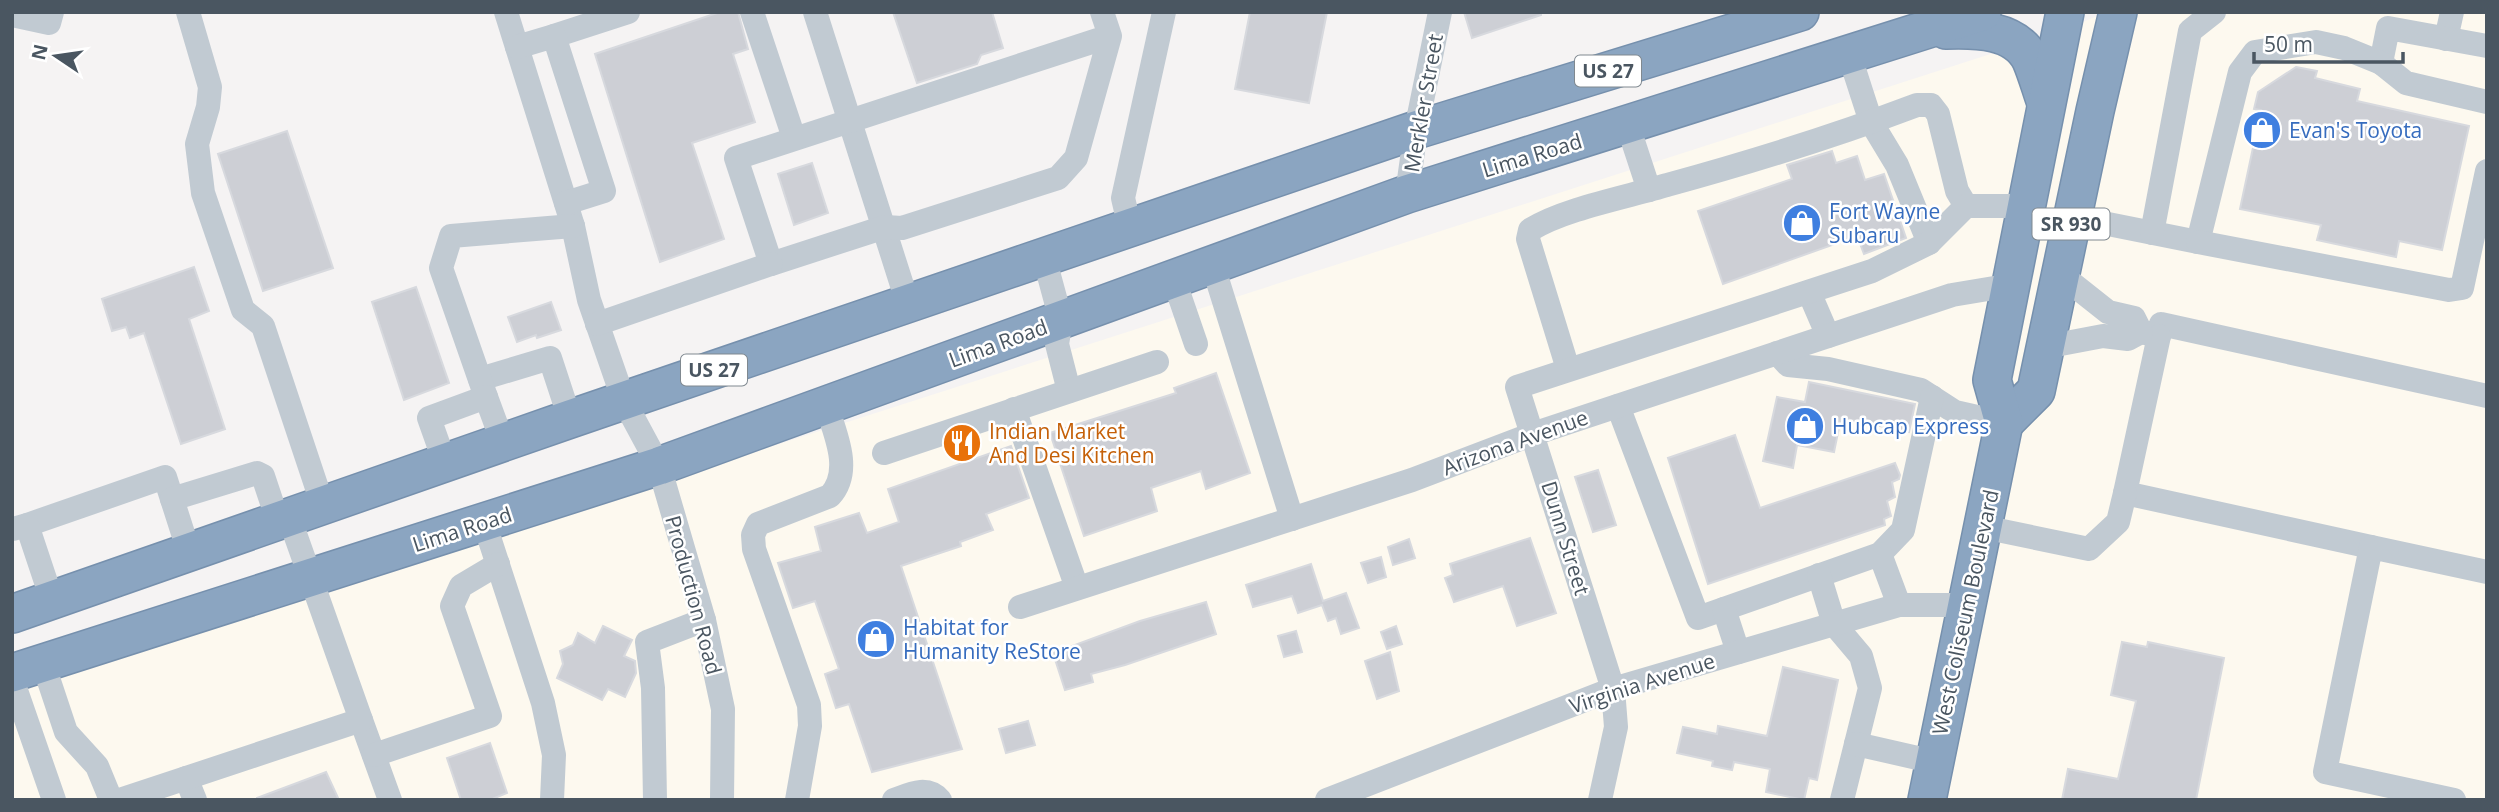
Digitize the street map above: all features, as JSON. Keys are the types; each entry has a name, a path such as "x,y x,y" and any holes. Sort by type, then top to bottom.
{"highway":[{"name":"US 27","path":"12,614 570,419 1732,22 1800,12"},
{"name":"Lima Road","path":"23,671 659,466 1407,194 1982,12"},
{"name":"West Coliseum Boulevard","path":"1927,800 2004,423 1992,380 2065,12"},
{"name":"SR 930","path":"2004,423 2036,391 2118,12"},
{"path":"1924,31 1971,29 2010,39 2023,48 2031,60 2046,103"}],"street":[{"path":"188,12 210,87 208,107 197,144 203,193 243,310 263,326 297,515 311,577 390,800"},
{"name":"Production Road","path":"506,12 569,215 589,300 624,401 659,466 704,620 723,709 722,800"},
{"path":"517,47 628,12"},
{"path":"752,12 794,138"},
{"path":"815,12 908,304"},
{"path":"597,324 885,227 902,228 1058,178 1076,158 1110,36 1102,12"},
{"path":"1130,228 1123,198 1164,12"},
{"name":"Merkler Street","path":"1407,194 1416,130 1440,12"},
{"path":"2152,233 2190,31 2214,12"},
{"path":"2446,39 2452,12"},
{"path":"12,15 50,17"},
{"path":"2381,63 2388,28 2487,46"},
{"path":"503,443 441,268 451,236 569,215 604,191 554,36"},
{"path":"771,264 736,158 1110,36"},
{"path":"2198,242 2240,72 2255,52 2316,42 2344,48 2381,63 2406,83 2487,102"},
{"path":"1849,54 1871,122 1897,165 1929,243"},
{"path":"1966,206 1957,191 1938,114 1931,105 1917,105 1774,154 1539,224 1530,230 1528,239 1569,369 1872,271 1929,243 1966,206 2027,206"},
{"path":"1628,126 1649,190"},
{"path":"2073,217 2449,290 2462,288 2487,171"},
{"path":"1044,257 1061,320 1057,344 1069,391"},
{"path":"1213,266 1292,519"},
{"path":"2060,274 2108,312 2134,318 2150,334"},
{"path":"1174,280 1196,344"},
{"name":"Arizona Avenue","path":"1020,607 1412,480 1533,434 1952,295 2012,285"},
{"path":"1809,292 1828,336"},
{"path":"2045,347 2103,336 2128,339 2150,334 2161,324 2487,396"},
{"path":"1983,527 2089,549 2118,522 2150,334"},
{"path":"1777,353 1788,365 1828,369 1921,390 1955,412 2004,423"},
{"path":"445,463 429,418 483,388 550,358 570,419"},
{"path":"884,453 1157,362"},
{"name":"Dunn Street","path":"1569,369 1517,387 1613,689 1616,727 1600,800"},
{"path":"1618,406 1698,618 1880,554 1903,530 1932,397"},
{"path":"797,800 810,726 809,705 754,549 753,535 758,524 830,496 837,488 840,450 826,405"},
{"path":"1014,409 1077,589"},
{"path":"172,499 257,472 297,515"},
{"path":"52,600 20,527 165,477 190,552"},
{"path":"2125,493 2487,572"},
{"path":"484,522 543,703 554,755 552,800"},
{"path":"2371,547 2325,772 2454,800"},
{"path":"1880,554 1899,605"},
{"path":"374,755 489,716 452,606 461,586 498,564"},
{"path":"1819,575 1834,624 1861,656 1870,688 1842,800"},
{"name":"Virginia Avenue","path":"1327,800 1613,689 1899,605 1967,605"},
{"path":"1724,609 1738,652"},
{"path":"655,800 653,688 647,642 704,620"},
{"path":"23,671 66,732 97,766 111,800"},
{"path":"23,671 35,745 54,800"},
{"path":"120,800 190,789 361,720"},
{"path":"35,745 66,732"},
{"path":"1856,744 1935,762"},
{"path":"894,800 923,790 935,794 940,800"}],"shaded area":[{"path":"2107,12 2487,12 2487,800 12,800 12,691 2056,33"}],"building":[{"path":"720,12 738,12 748,49 733,54 755,122 692,143 724,239 660,262 595,54"},
{"path":"893,12 992,12 1003,48 981,55 977,64 917,83"},
{"path":"1250,12 1327,12 1309,103 1235,89"},
{"path":"1464,12 1541,12 1541,15 1472,38"},
{"path":"2296,67 2317,71 2315,78 2360,89 2357,101 2469,126 2442,250 2399,241 2396,257 2317,240 2321,225 2240,209 2261,110 2254,109 2258,92"},
{"path":"287,131 333,268 263,291 218,154"},
{"name":"Fort Wayne Subaru","path":"1832,151 1836,163 1857,156 1865,180 1884,174 1906,238 1864,254 1857,236 1723,284 1698,211 1792,179 1787,165"},
{"path":"812,163 828,213 794,225 778,174"},
{"path":"194,267 209,311 189,319 225,429 181,444 144,333 130,338 126,327 112,331 102,299"},
{"path":"416,287 449,383 404,400 372,302"},
{"path":"551,302 561,330 517,342 508,317"},
{"path":"1216,373 1250,473 1206,489 1201,471 1151,488 1157,511 1084,536 1050,433 1176,393 1174,388"},
{"name":"Hubcap Express","path":"1809,382 1915,404 1909,432 1841,418 1834,452 1797,445 1793,468 1763,461 1777,397 1805,402"},
{"path":"1735,435 1760,508 1895,463 1900,475 1899,479 1892,482 1895,497 1887,501 1891,516 1884,519 1885,525 1708,584 1668,458"},
{"name":"Habitat for Humanity ReStore","path":"1011,446 1029,498 986,514 993,530 960,542 961,546 901,566 962,749 872,772 849,704 836,708 825,674 839,669 815,601 793,608 778,563 821,551 815,527 859,513 867,533 899,522 888,489"},
{"path":"1598,470 1616,525 1593,532 1575,477"},
{"path":"1530,538 1556,613 1517,626 1503,586 1454,602 1445,578 1453,575 1450,564"},
{"path":"1409,539 1415,558 1393,565 1388,547"},
{"path":"1381,557 1386,577 1368,583 1361,563"},
{"path":"1311,564 1323,601 1346,593 1359,628 1341,634 1336,618 1328,621 1322,605 1298,613 1292,596 1253,607 1246,585"},
{"path":"1206,602 1216,634 1091,674 1093,682 1065,690 1053,653 1140,621"},
{"path":"603,626 632,640 624,656 635,661 636,673 625,697 608,689 602,700 557,678 563,664 560,651 573,645 578,633 595,643"},
{"path":"1396,626 1402,644 1387,649 1381,632"},
{"path":"1296,631 1302,652 1284,657 1278,636"},
{"path":"2122,642 2147,647 2148,642 2224,658 2196,800 2062,800 2068,769 2118,779 2136,701 2111,695"},
{"path":"1390,652 1399,691 1377,699 1365,661"},
{"path":"1783,667 1838,680 1817,780 1809,778 1804,800 1766,792 1770,769 1734,762 1732,770 1712,766 1713,761 1677,753 1683,727 1717,734 1718,726 1767,736"},
{"path":"1028,721 1035,745 1006,753 999,729"},
{"path":"490,743 507,793 490,800 461,800 447,758"},
{"path":"326,772 339,800 257,800 257,798"}],"place":[{"name":"Evan's Toyota","path":"2262,130"},
{"name":"Fort Wayne Subaru","path":"1802,223"},
{"name":"Hubcap Express","path":"1805,426"},
{"name":"Indian Market And Desi Kitchen","path":"962,443"},
{"name":"Habitat for Humanity ReStore","path":"876,639"}]}
